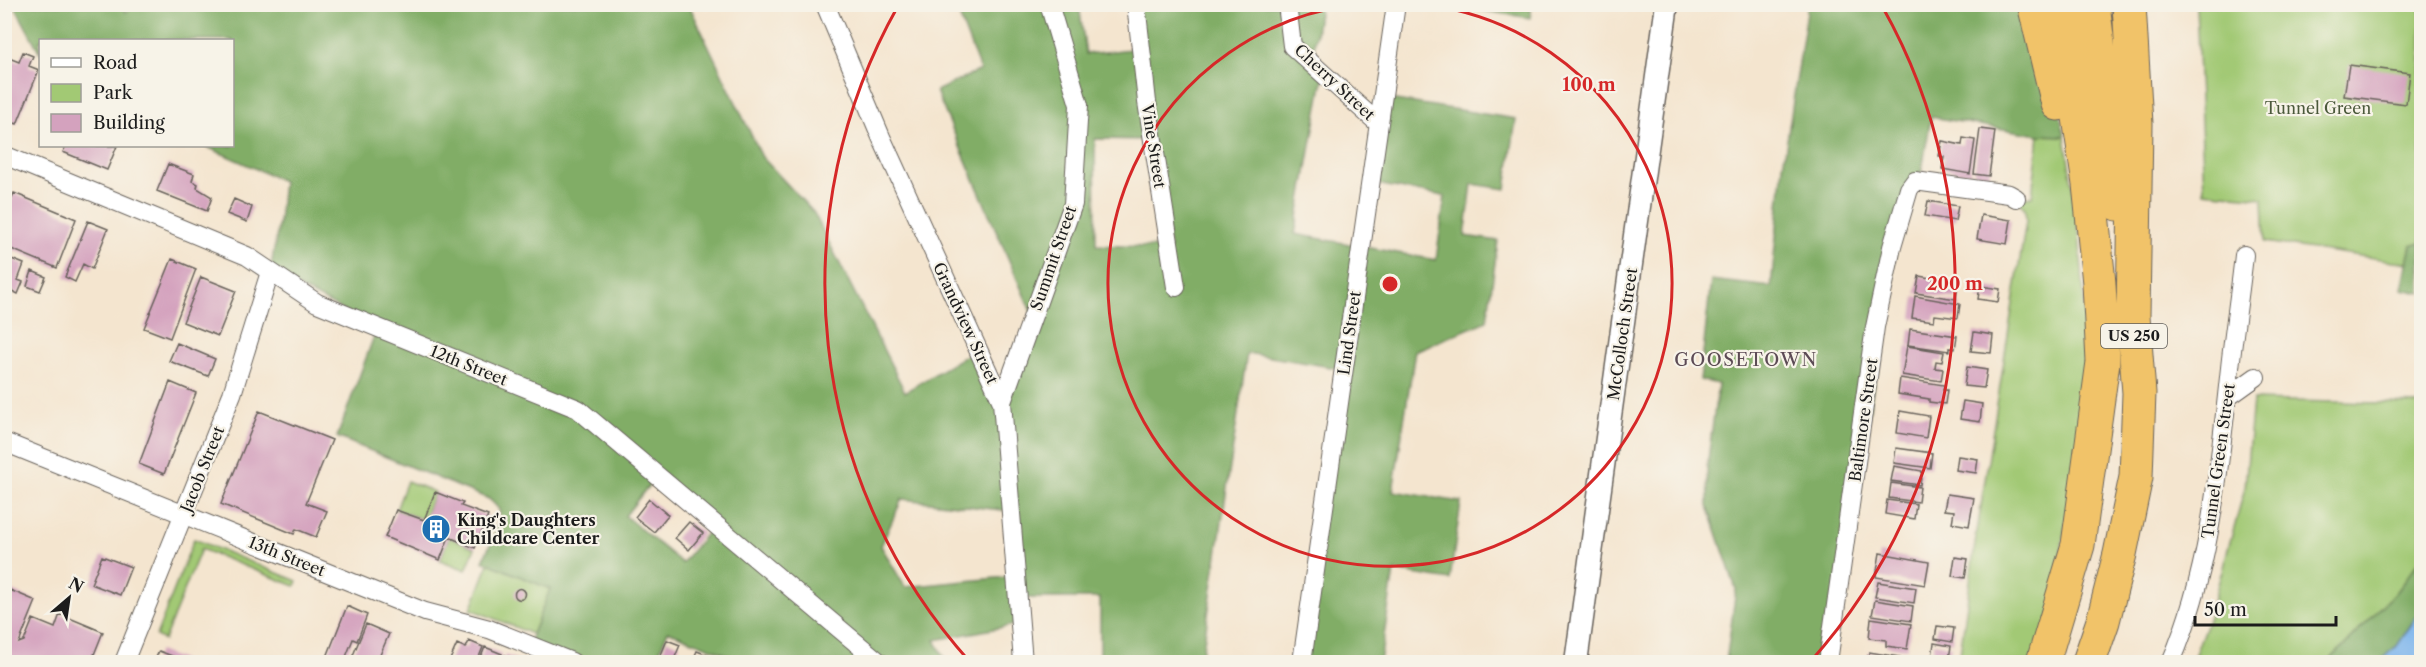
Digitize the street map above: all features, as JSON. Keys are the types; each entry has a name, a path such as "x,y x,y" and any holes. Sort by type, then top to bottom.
{"highway":[{"name":"US 250","path":"2034,4 2065,136 2079,233 2090,374 2090,464 2078,545 2043,663"},
{"path":"2062,4 2089,184 2099,283 2103,362 2090,464"},
{"path":"2093,4 2133,316"},
{"name":"US 250","path":"2089,663 2103,621 2120,554 2136,477 2139,393 2133,316 2136,124 2129,4"}],"street":[{"name":"Grandview Street","path":"825,4 880,137 1002,402 1023,663"},
{"name":"Summit Street","path":"1002,402 1073,204 1079,105 1050,4"},
{"name":"Vine Street","path":"1136,4 1147,102 1176,287"},
{"name":"Cherry Street","path":"1287,4 1292,46 1379,124"},
{"name":"Lind Street","path":"1302,663 1396,4"},
{"name":"McColloch Street","path":"1576,663 1667,4"},
{"name":"12th Street","path":"4,155 247,256 317,303 578,409 879,663"},
{"name":"Baltimore Street","path":"1828,663 1875,327 1892,247 1909,189 1915,182 2009,195 2016,198"},
{"name":"Tunnel Green Street","path":"2171,663 2198,587 2219,475 2244,255"},
{"name":"Jacob Street","path":"124,663 232,394 270,272"},
{"path":"2228,397 2256,377"},
{"name":"13th Street","path":"4,442 425,612 489,629 572,663"}],"green space":[{"path":"138,4 689,5 762,157 814,213 905,392 978,348 1002,401 1033,316 936,91 980,70 955,5 1079,5 1086,54 1141,48 1136,5 1320,5 1312,63 1324,73 1295,234 1436,260 1445,196 1370,183 1383,98 1516,119 1506,189 1472,184 1465,236 1498,241 1487,321 1415,351 1393,491 1461,502 1450,580 1394,571 1380,662 1302,662 1343,369 1247,353 1201,662 1100,662 1100,598 1019,598 1020,624 935,640 947,662 745,662 668,631 655,662 572,662 528,645 550,589 483,561 499,521 499,510 496,506 489,499 337,437 377,328 270,272 279,222 283,181 207,147 234,147 234,39 39,39 39,51 14,5 121,5 126,12","holes":["1095,139 1152,140 1170,248 1096,245","657,475 715,523 682,563 625,516","902,499 1011,511 1016,576 905,587 881,546"]},
{"path":"1445,5 1532,5 1530,18"},
{"path":"1808,5 2032,5 2065,136 2039,135 1931,117 1920,182 1903,206 1828,662 1726,662 1736,589 1708,506 1707,467 1718,384 1700,380 1711,280 1771,287 1783,166"},
{"name":"Tunnel Green","path":"2196,5 2421,5 2421,242 2411,245 2407,263 2265,242 2263,198 2204,192"},
{"path":"2039,135 2065,136 2079,233 2090,374 2043,662 1959,662 1975,544 2026,221 2025,209 2016,198 2032,196"},
{"path":"2421,242 2421,293 2402,289 2411,245"},
{"path":"2253,400 2421,404 2421,559 2395,593 2328,662 2192,662 2209,617 2245,488"},
{"path":"407,481 435,492 424,520 396,510"},
{"path":"449,537 475,548 466,570 440,560"},
{"path":"194,539 297,581 295,586 201,549 164,640 156,636"},
{"path":"2421,559 2421,610 2397,646 2380,662 2328,662 2395,593"},
{"path":"489,563 551,589 532,634 471,609"}],"water":[{"path":"2421,610 2421,662 2380,662 2397,646"}],"building":[{"path":"23,52 33,56 29,66 39,70 17,124 4,119 4,70 9,58 19,62"},
{"path":"2349,65 2410,73 2406,104 2344,96"},
{"path":"1980,129 1995,131 1989,176 1974,174"},
{"path":"1963,138 1975,140 1970,174 1942,169 1944,157 1939,156 1942,141 1962,145"},
{"path":"66,147 117,147 107,170 63,152"},
{"path":"168,164 194,174 192,181 198,184 197,188 212,197 207,211 157,191"},
{"path":"14,193 76,219 57,268 4,246 4,216"},
{"path":"234,199 252,207 247,222 227,214"},
{"path":"1928,201 1958,206 1955,221 1925,216"},
{"path":"1981,215 2011,220 2007,244 1977,239"},
{"path":"88,221 108,229 92,269 83,264 75,282 65,277"},
{"path":"4,256 24,264 18,280 23,282 18,294 10,290 7,297 4,296"},
{"path":"172,259 196,269 170,338 144,328"},
{"path":"32,271 46,277 40,291 27,286"},
{"path":"1919,276 1958,283 1956,299 1916,293"},
{"path":"201,277 236,291 218,336 183,322"},
{"path":"1980,286 2000,289 1998,302 1978,299"},
{"path":"1915,296 1960,304 1958,318 1935,315 1934,321 1912,318"},
{"path":"1910,329 1957,336 1955,349 1949,348 1949,351 1908,345"},
{"path":"1974,332 1993,335 1991,353 1971,351"},
{"path":"177,343 215,359 208,376 169,361"},
{"path":"1907,346 1944,352 1942,362 1936,361 1935,368 1943,369 1941,381 1902,375"},
{"path":"1967,367 1987,370 1984,388 1964,386"},
{"path":"1900,378 1944,385 1943,390 1947,390 1945,404 1898,394"},
{"path":"170,382 196,393 164,474 139,464"},
{"path":"1963,401 1982,404 1980,422 1960,419"},
{"path":"259,411 332,440 306,503 327,511 316,537 296,529 294,534 221,504"},
{"path":"1900,411 1929,416 1926,438 1897,433"},
{"path":"1896,448 1932,453 1930,468 1894,463"},
{"path":"1958,456 1978,459 1976,473 1956,470"},
{"path":"1894,466 1922,471 1920,485 1891,481"},
{"path":"1891,483 1920,487 1918,502 1889,498"},
{"name":"King's Daughters Childcare Center","path":"435,492 463,503 461,506 488,516 475,548 449,537 440,560 385,537 396,510 424,520"},
{"path":"1947,494 1974,498 1969,526 1952,523 1954,511 1944,510"},
{"path":"649,499 668,515 654,532 635,517"},
{"path":"1887,500 1916,504 1914,519 1885,514"},
{"path":"689,522 703,533 689,550 675,538"},
{"path":"1880,553 1929,562 1925,585 1876,577"},
{"path":"102,556 131,567 120,595 91,584"},
{"path":"1955,557 1968,559 1965,578 1952,576"},
{"path":"1878,582 1916,588 1914,603 1875,597"},
{"path":"520,589 524,590 524,598 520,599 516,598 515,594 516,590"},
{"path":"10,590 36,601 19,643 24,641 33,619 55,628 60,614 103,632 91,662 4,662 4,605"},
{"path":"1875,600 1913,606 1911,621 1872,615"},
{"path":"347,606 367,615 357,641 353,639 344,662 325,662"},
{"path":"1871,618 1911,624 1907,649 1886,646 1886,640 1869,638"},
{"path":"366,624 389,634 377,662 351,660"},
{"path":"1937,626 1954,628 1952,642 1935,639"},
{"path":"667,640 680,645 673,662 658,662"},
{"path":"469,641 483,647 477,662 449,662 457,644 466,648"},
{"path":"1934,643 1951,646 1949,659 1932,657"},
{"path":"485,647 502,654 498,662 479,662"},
{"path":"159,651 188,662 154,662"},
{"path":"697,651 720,660 719,662 692,662"},
{"path":"1869,652 1900,657 1899,662 1867,662"},
{"path":"505,655 522,662 502,662"}],"place":[{"name":"King's Daughters Childcare Center","path":"436,529"}],"district":[{"name":"GOOSETOWN","path":"1746,360"}]}
